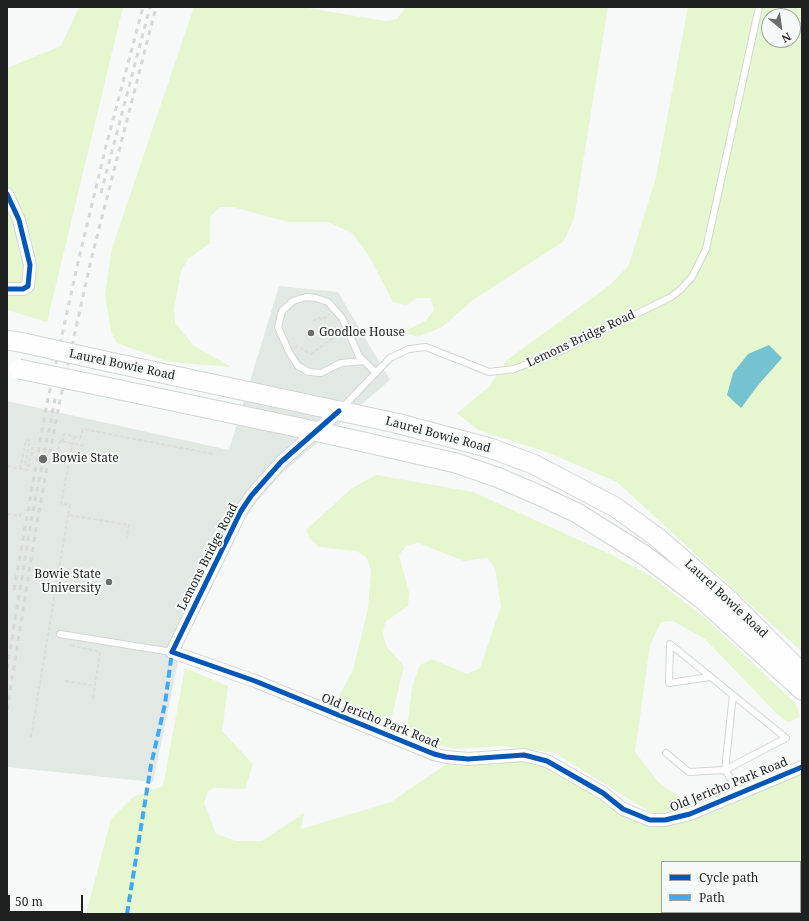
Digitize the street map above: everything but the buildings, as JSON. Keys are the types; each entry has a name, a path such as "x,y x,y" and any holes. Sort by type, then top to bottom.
{"main road":[{"name":"Laurel Bowie Road","path":"16,341 396,423 482,445 533,464 570,482 615,507 687,562 729,600 802,673"},
{"name":"Laurel Bowie Road","path":"13,368 315,431 456,463 499,478 577,513 644,555 701,598 802,690"}],"street":[{"path":"7,194 19,220 30,265 28,286 22,289 7,289"},
{"name":"Lemons Bridge Road","path":"172,652 241,511 260,484 338,411"},
{"name":"Old Jericho Park Road","path":"172,652 256,681 446,758 468,759 524,755 547,761 603,793 631,813 650,820 676,818 802,767"}],"lane":[{"name":"Lemons Bridge Road","path":"338,411 390,358 417,346 426,347 441,352 489,372 514,369 561,351 671,297 680,290 692,277 706,249 759,7"},
{"path":"364,361 341,363 320,373 309,372 298,366 288,352 278,327 282,311 293,301 306,297 316,298 328,302 336,310 347,328 360,356 376,373"},
{"path":"60,634 172,652"},
{"path":"666,753 689,772 725,770 786,738 670,644 669,682 710,677"},
{"path":"733,695 725,770 739,792"}],"path":[{"path":"313,322 319,318 322,320 336,310"},
{"path":"288,352 297,346 311,354 347,328"},
{"path":"56,462 60,441 62,442 64,434 82,436 83,429 212,454"},
{"path":"31,738 70,505 61,504 74,436"},
{"path":"20,469 26,440 30,441 25,466 28,466"},
{"path":"62,442 84,446"},
{"path":"7,466 28,470 32,448 34,448 32,456"},
{"path":"7,514 20,516 21,513"},
{"path":"68,515 129,525 127,538"},
{"path":"48,632 52,633"},
{"path":"70,645 100,652 93,698"},
{"path":"65,681 91,686"}],"shaded area":[{"name":"Bowie State University","path":"279,286 338,292 390,380 279,476 241,520 182,643 153,782 7,767 7,401 229,450"}],"green space":[{"path":"79,7 123,7 47,322 7,310 7,68 61,46"},
{"path":"194,7 302,7 385,21 397,19 406,7 608,7 574,218 564,241 473,300 442,327 417,337 403,332 425,321 434,310 431,298 417,298 406,305 393,302 369,256 352,233 328,222 288,222 233,207 220,207 210,217 210,243 188,259 181,271 174,309 175,323 194,346 231,367 169,362 117,343 111,332 105,294 112,248"},
{"path":"688,7 802,7 802,652 617,482 544,451 478,430 457,413 489,387 507,360 610,285 629,265 656,177"},
{"path":"376,475 473,492 612,555 652,577 705,618 796,704 800,717 788,722 778,715 705,639 673,621 661,622 650,645 635,752 659,783 681,798 677,810 665,815 653,814 555,753 505,746 455,749 430,743 407,730 412,687 420,665 432,659 467,674 480,668 501,606 495,568 487,558 464,561 419,543 407,545 399,555 409,593 408,606 385,622 383,634 386,646 404,666 392,715 380,719 343,707 340,694 353,670 368,609 371,571 367,558 357,551 319,547 310,539 306,530 352,488"},
{"path":"185,668 228,686 222,731 253,764 245,789 214,788 208,791 204,803 216,834 236,841 262,841 304,813 301,829 391,802 451,761 547,760 635,817 661,824 802,771 802,914 86,914 111,819 133,797 163,786"}],"water":[{"path":"769,345 782,358 759,384 741,408 727,395 733,373 748,354"}],"railway":[{"path":"14,590 47,403 79,258 106,146 143,7"},
{"path":"101,193 150,7"},
{"path":"7,710 38,516 59,405 91,260 156,7"},
{"path":"7,669 32,516 56,394"}],"marked path":[{"path":"127,914 151,765 165,704 172,652"}],"cycle path":[{"path":"7,194 19,220 30,265 28,286 23,289 7,289"},
{"path":"339,411 281,462 251,496 241,511 172,652 255,681 434,754 446,757 468,759 524,755 547,761 603,793 623,809 650,820 665,820 690,814 802,767"}],"place":[{"name":"Goodloe House","path":"311,333"},
{"name":"Bowie State","path":"43,459"},
{"name":"Bowie State University","path":"109,582"}]}
